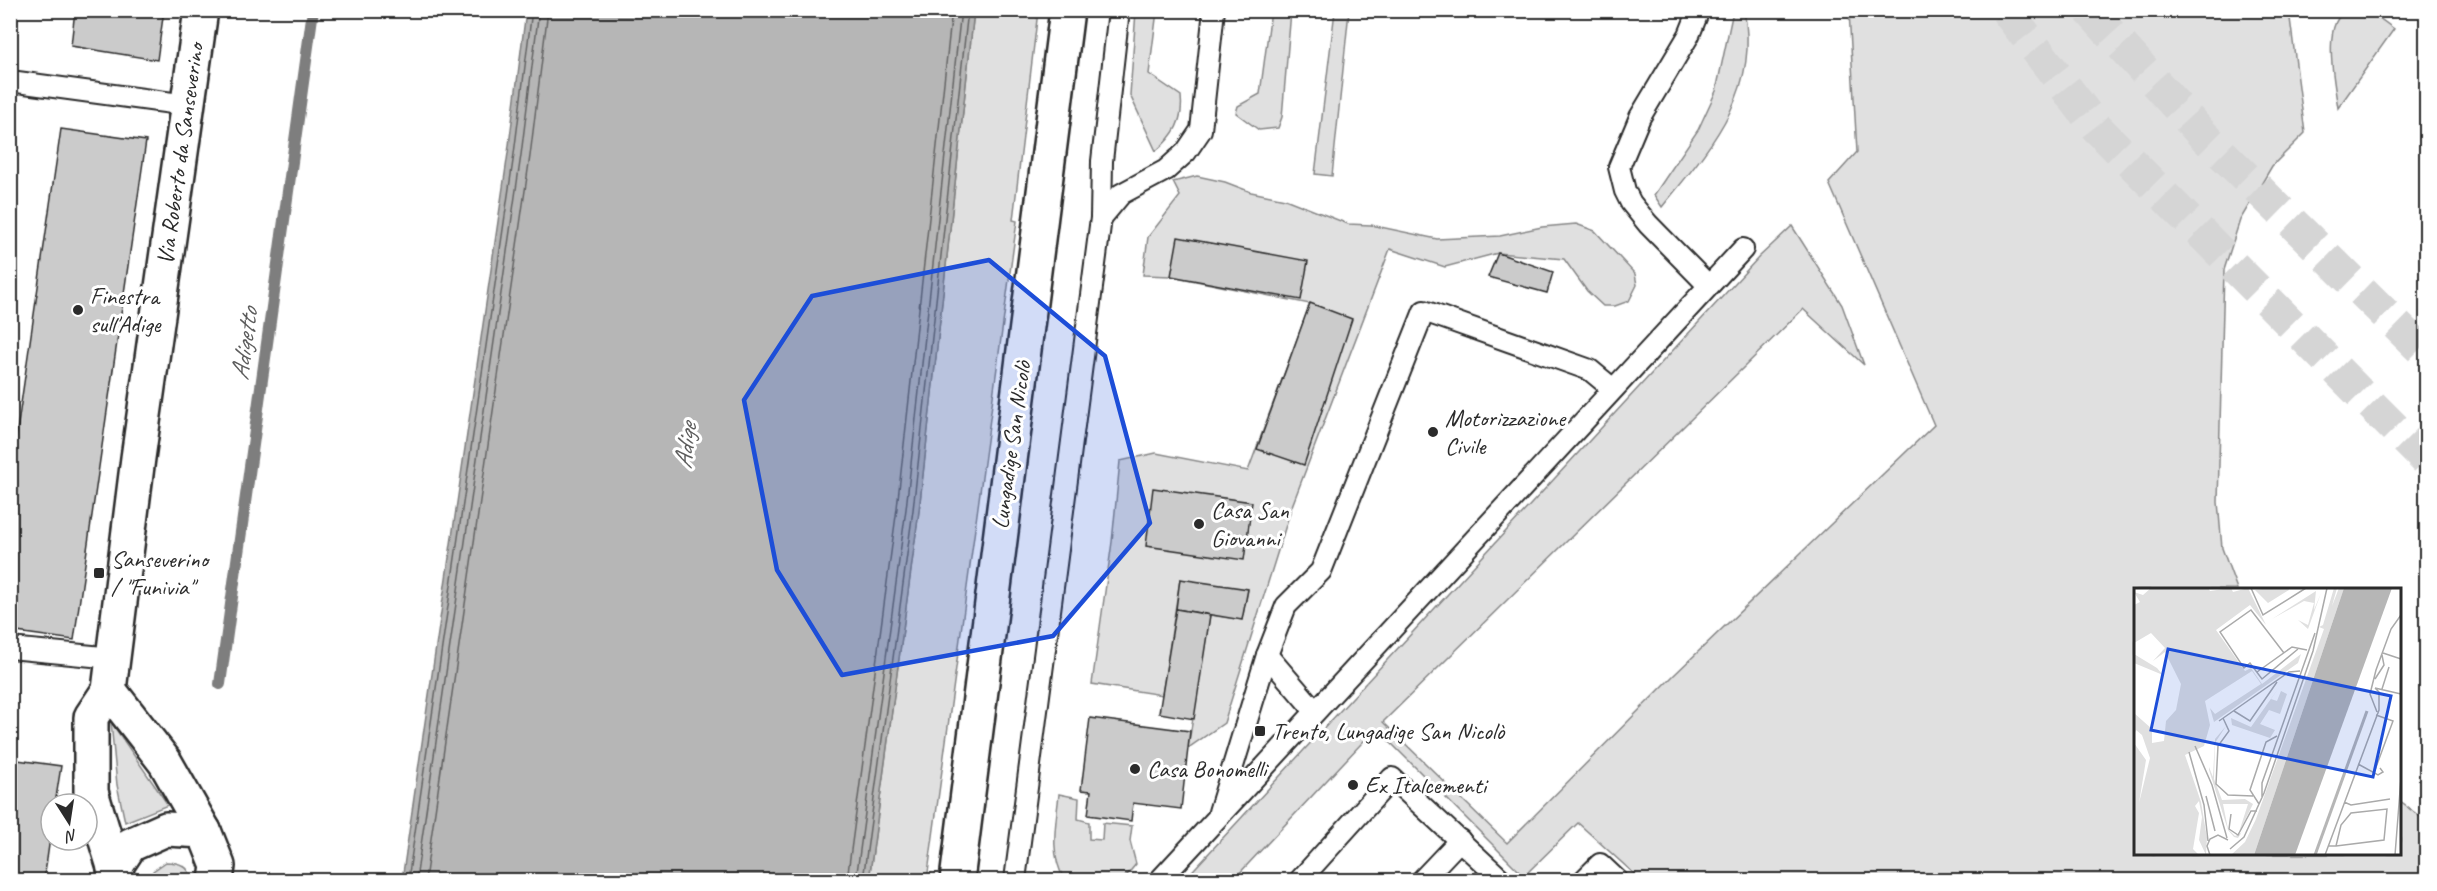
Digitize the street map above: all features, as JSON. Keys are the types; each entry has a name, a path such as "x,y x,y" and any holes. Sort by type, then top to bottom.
{"street":[{"name":"Via Roberto da Sanseverino","path":"116,875 92,792 92,717 111,674 138,458 201,10"},
{"name":"Lungadige San Nicolò","path":"957,880 1067,10"},
{"path":"111,674 204,831 218,866 216,880"},
{"path":"116,875 130,845 166,829 204,831"}],"lane":[{"path":"1015,880 1101,218 1101,161 1119,10"},
{"path":"1101,218 1121,194 1166,170 1186,152 1201,130 1214,10"},
{"path":"1699,10 1689,35 1640,117 1619,167 1625,191 1631,203 1648,224 1708,285"},
{"path":"10,81 187,105"},
{"path":"1160,880 1743,249"},
{"path":"1217,818 1267,655 1286,606 1321,571 1424,311 1590,370 1613,389"},
{"path":"10,648 111,674"},
{"path":"1267,655 1315,711"},
{"path":"1300,880 1392,778 1502,880"},
{"path":"1422,880 1460,840"},
{"path":"1584,880 1600,864 1617,880"}],"highlighted area":[{"path":"989,260 1105,356 1150,523 1053,636 842,675 777,570 744,400 812,296"}],"shaded area":[{"path":"2362,10 2379,18 2394,29 2338,108 2331,54 2334,26 2339,17 2348,11"},
{"path":"974,11 1038,11 1013,220 1017,221 927,880 869,880 919,511"},
{"path":"1136,11 1157,11 1149,74 1181,96 1181,113 1176,127 1156,151 1130,95"},
{"path":"1271,11 1291,11 1282,117 1278,128 1259,130 1236,113 1238,106 1260,94"},
{"path":"1335,11 1349,11 1332,176 1315,174"},
{"path":"1733,11 1744,11 1747,40 1745,68 1738,93 1713,141 1662,207 1654,195 1698,130 1716,91"},
{"path":"1849,11 2289,11 2305,133 2272,166 2240,220 2224,270 2218,502 2222,548 2237,588 2134,588 2134,855 2401,855 2401,803 2426,821 2426,880 1641,880 1578,823 1524,876 1376,728 1233,880 1184,880 1759,257 1792,226 1842,305 1864,365 1803,309 1383,722 1507,843 1674,675 1934,425 1829,183 1857,152"},
{"path":"1197,176 1225,182 1251,192 1285,199 1348,224 1371,225 1437,239 1500,236 1542,227 1576,224 1595,231 1635,274 1637,285 1629,301 1615,306 1603,306 1587,291 1564,259 1498,253 1445,267 1390,249 1292,506 1224,723 1188,748 1210,615 1242,620 1248,590 1180,579 1162,695 1092,684 1112,542 1120,461 1156,453 1248,471 1310,304 1171,276 1143,275 1148,237 1180,196 1173,182"},
{"path":"111,722 168,805 125,822 117,785"},
{"path":"1059,794 1079,798 1078,819 1089,822 1089,839 1102,840 1103,823 1132,826 1130,841 1136,864 1123,880 1064,879 1056,859 1055,848"},
{"path":"166,862 183,866 189,871 192,880 150,880 153,871"}],"water":[{"name":"Adige","path":"526,11 974,11 919,511 869,880 402,880 508,153"}],"building":[{"path":"75,10 164,10 157,60 71,46"},
{"name":"Finestra sull'Adige","path":"61,129 146,141 74,640 10,631 10,479"},
{"path":"1178,237 1308,261 1301,300 1171,276"},
{"path":"1498,253 1553,272 1547,293 1488,277"},
{"path":"1310,303 1352,319 1304,465 1257,449"},
{"name":"Casa San Giovanni","path":"1153,488 1252,502 1244,560 1146,546"},
{"path":"1180,579 1248,589 1242,620 1176,609"},
{"path":"1176,609 1210,615 1194,719 1159,713"},
{"name":"Casa Bonomelli","path":"1090,718 1190,731 1181,809 1133,803 1131,821 1088,815 1091,791 1081,790"},
{"path":"10,759 61,766 57,792 39,792 39,852 48,852 44,880 10,880"}],"waterway":[{"name":"Adigetto","path":"220,684 313,10"}],"tunnel":[{"path":"2006,10 2096,127 2426,460"},
{"path":"2089,10 2201,133 2426,354"}],"place":[{"name":"Finestra sull'Adige","path":"78,310"},
{"name":"Motorizzazione Civile","path":"1433,432"},
{"name":"Casa San Giovanni","path":"1199,524"},
{"name":"Sanseverino / \"Funivia\"","path":"99,573"},
{"name":"Trento, Lungadige San Nicolò","path":"1260,731"},
{"name":"Casa Bonomelli","path":"1135,769"},
{"name":"Ex Italcementi","path":"1353,785"}]}
